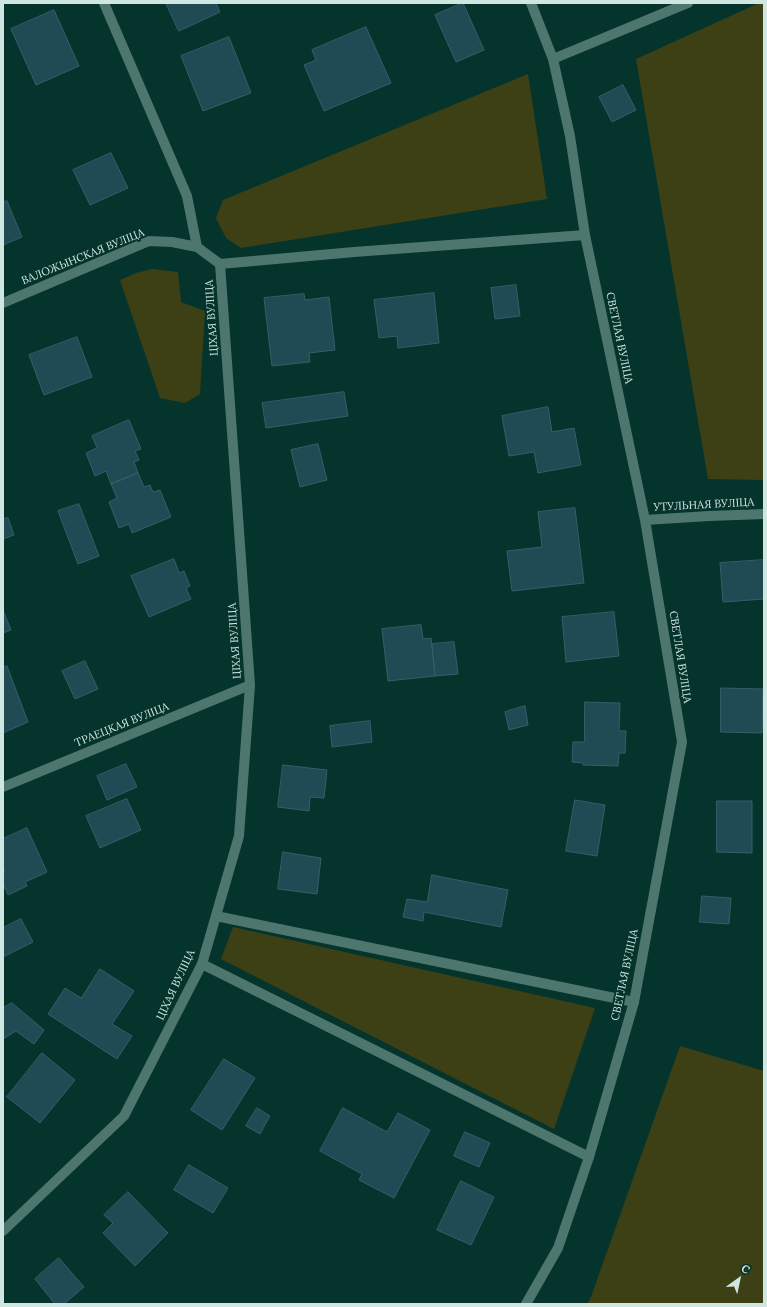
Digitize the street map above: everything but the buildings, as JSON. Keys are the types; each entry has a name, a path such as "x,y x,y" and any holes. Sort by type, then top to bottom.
{"street":[{"path":"104,3 187,196 196,247"},
{"name":"СВЕТЛАЯ ВУЛІЦА","path":"526,1304 558,1248 589,1157 634,1002 682,742 645,520 585,235 570,136 554,59 531,3"},
{"path":"554,59 688,3"},
{"path":"220,264 354,252 585,235"},
{"name":"ВАЛОЖЫНСКАЯ ВУЛІЦА","path":"3,303 149,241 172,242 196,247"},
{"name":"ЦІХАЯ ВУЛІЦА","path":"3,1231 124,1116 202,964 239,836 250,685 220,264 196,247"},
{"name":"УТУЛЬНАЯ ВУЛІЦА","path":"645,520 764,514"},
{"name":"ТРАЕЦКАЯ ВУЛІЦА","path":"3,788 250,685"},
{"path":"216,916 634,1002"},
{"path":"202,964 589,1157"}],"green space":[{"path":"759,3 764,3 764,480 708,479 636,59"},
{"path":"528,74 547,199 241,248 226,238 216,218 223,200"},
{"path":"152,269 178,272 181,302 205,311 200,394 185,403 160,398 120,280 136,273"},
{"path":"233,927 595,1008 554,1129 221,959"},
{"path":"680,1046 764,1071 764,1304 587,1304 591,1297"}]}
